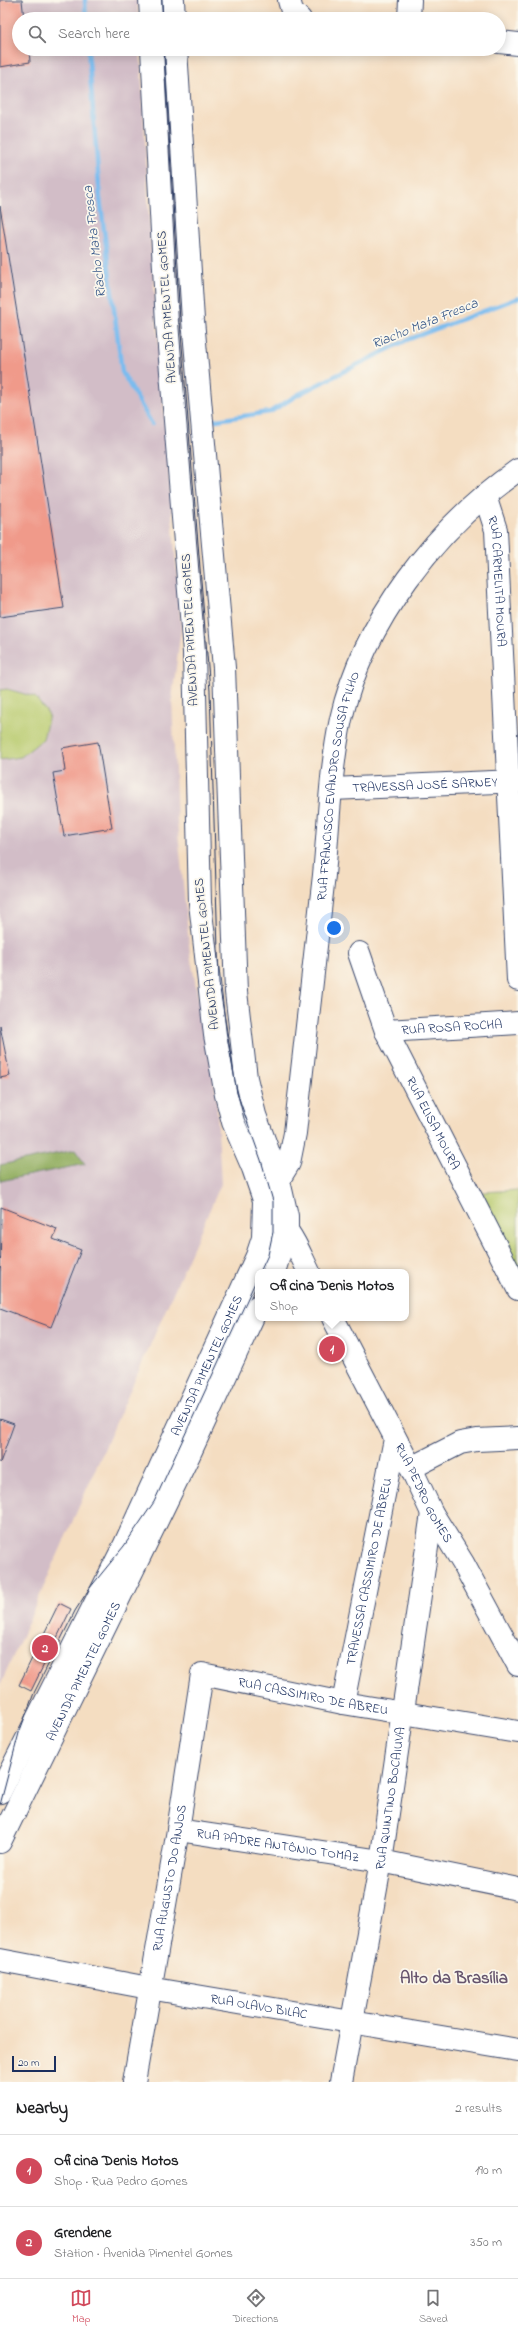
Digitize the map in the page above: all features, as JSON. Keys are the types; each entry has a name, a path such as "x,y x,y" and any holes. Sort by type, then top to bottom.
{"street":[{"path":"150,0 151,12"},
{"path":"173,0 174,12"},
{"path":"289,0 293,12"},
{"path":"409,12 410,0"},
{"path":"506,43 518,44"},
{"name":"AVENIDA PIMENTEL GOMES","path":"0,1792 124,1546 257,1256 263,1238 264,1206 253,1168 233,1122 215,1035 204,949 198,858 194,652 167,312 152,56"},
{"name":"AVENIDA PIMENTEL GOMES","path":"176,56 193,310 224,668 236,992 246,1078 255,1115 279,1181 287,1216 287,1229 275,1269"},
{"name":"RUA FRANCISCO EVANDRO SOUSA FILHO","path":"264,1206 289,1163 295,1133 335,750 342,717 360,664 397,594 424,558 450,528 485,496 518,470"},
{"name":"RUA CARMELITA MOURA","path":"485,496 496,530 513,782 518,980"},
{"name":"TRAVESSA JOSÉ SARNEY","path":"332,789 513,782"},
{"path":"198,858 230,856"},
{"name":"RUA ELISA MOURA","path":"359,954 386,1031 518,1289"},
{"name":"RUA ROSA ROCHA","path":"386,1031 518,1023"},
{"path":"264,1206 287,1229 307,1269"},
{"name":"AVENIDA PIMENTEL GOMES","path":"0,1842 189,1456 255,1313"},
{"name":"RUA PEDRO GOMES","path":"335,1321 411,1468 432,1513 463,1563 518,1665"},
{"path":"411,1468 460,1443 477,1440 518,1438"},
{"name":"TRAVESSA CASSIMIRO DE ABREU","path":"343,1703 395,1439"},
{"name":"RUA QUINTINO BOCAIUVA","path":"340,2082 381,1861 432,1513"},
{"name":"RUA CASSIMIRO DE ABREU","path":"202,1674 343,1703 518,1732"},
{"name":"RUA AUGUSTO DO ANJOS","path":"134,2082 149,1988 178,1830 202,1674"},
{"name":"RUA PADRE ANTÔNIO TOMAZ","path":"178,1830 381,1861 518,1889"},
{"name":"RUA OLAVO BILAC","path":"0,1960 149,1988 518,2050"}],"shaded area":[{"path":"0,0 137,0 138,12 12,12 12,56 140,56 150,237 181,629 172,698 177,822 190,954 216,1093 221,1184 0,1686"}],"green space":[{"path":"7,689 35,697 49,715 43,739 21,757 0,760 0,690"},
{"path":"75,1150 85,1164 0,1181 0,1165"},
{"path":"518,1190 518,1274 482,1192"}],"building":[{"path":"0,0 22,0 23,12 12,12 12,56 30,56 30,62 0,67"},
{"path":"0,206 64,608 0,617"},
{"path":"98,742 112,828 64,836 53,773 65,771 62,748"},
{"path":"0,1026 10,1076 0,1078"},
{"path":"1,1207 57,1229 53,1239 81,1250 51,1327 0,1308"},
{"path":"0,1419 14,1424 0,1463"},
{"path":"59,1603 71,1609 31,1691 19,1685"}],"waterway":[{"name":"Riacho Mata Fresca","path":"85,0 86,12"},
{"name":"Riacho Mata Fresca","path":"89,56 100,198 122,372 152,424"},
{"name":"Riacho Mata Fresca","path":"210,421 270,412 299,394 407,340 518,298"}],"tram line":[{"path":"162,0 163,12"},
{"path":"164,56 180,321 210,691 219,983 237,1093 261,1160 273,1201 273,1232 268,1255 261,1269"},
{"path":"0,1805 19,1733 34,1693 75,1611 89,1589 124,1546 154,1502 255,1283"}],"place":[{"name":"Oficina Denis Motos","path":"332,1349"},
{"name":"Grendene","path":"45,1648"}],"district":[{"name":"Alto da Brasília","path":"454,1978"}]}
